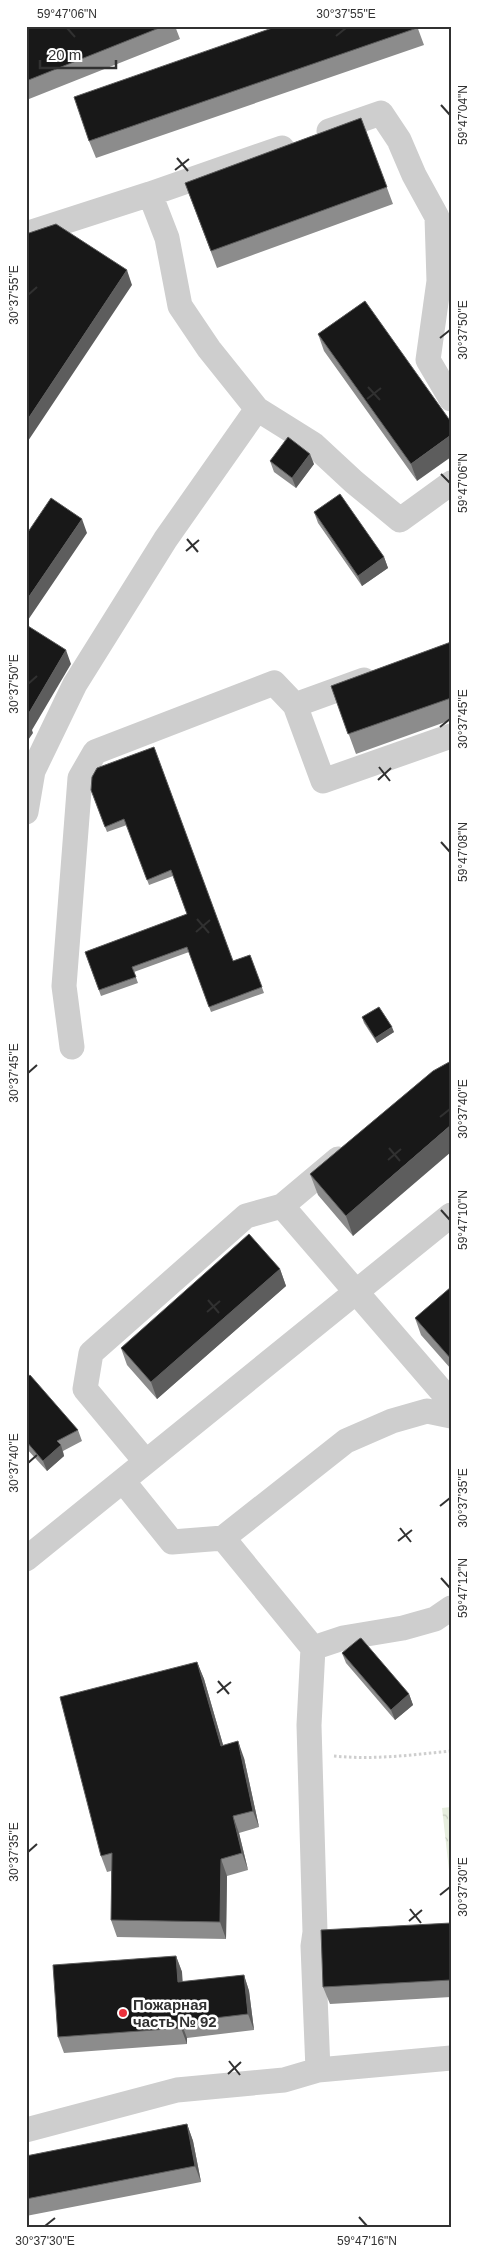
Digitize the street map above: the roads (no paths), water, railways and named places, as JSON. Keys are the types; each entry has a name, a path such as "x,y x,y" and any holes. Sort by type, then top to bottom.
{"street":[{"path":"26,234 150,194 382,113 399,140 414,174 437,216 439,281 428,360 451,399"},
{"path":"150,194 167,238 180,306 209,349 257,409 313,444 354,482 400,520 451,483"},
{"path":"26,812 33,770 75,684 165,540 257,409"},
{"path":"295,705 387,672"},
{"path":"72,1046 64,986 65,966 80,778 95,752 274,683 295,705 322,781 451,736"},
{"path":"146,1462 85,1389 91,1353 246,1216 282,1206 357,1142"},
{"path":"123,1482 172,1542 223,1538 346,1441 392,1421 444,1408 356,1293 282,1206"},
{"path":"26,1559 451,1216"},
{"path":"223,1538 313,1648 310,1753 325,1931 313,1946 318,2070"},
{"path":"313,1648 343,1638 403,1628 435,1619 451,1608"},
{"path":"26,2130 177,2090 284,2080 318,2070 451,2058"}],"place":[{"name":"Пожарная часть № 92","path":"123,2013"}]}
